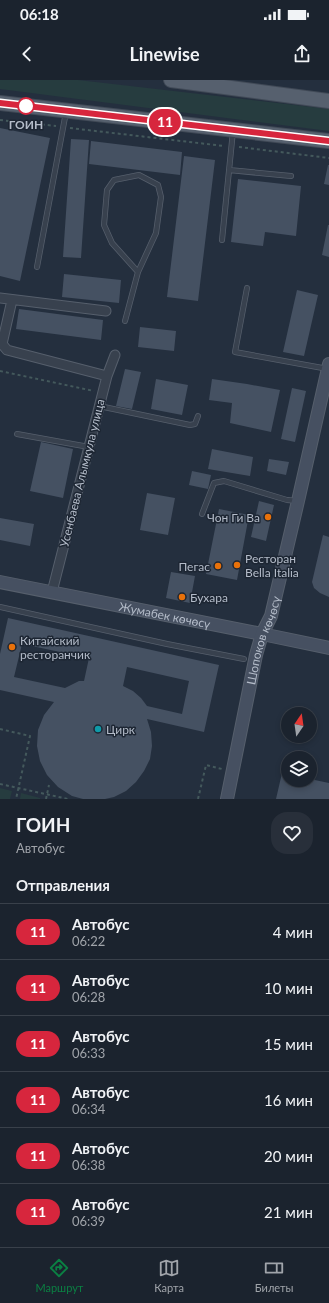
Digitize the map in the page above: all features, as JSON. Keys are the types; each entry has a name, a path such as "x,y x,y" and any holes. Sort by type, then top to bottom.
{"main road":[{"path":"171,80 329,101"},
{"path":"0,102 329,141"}],"street":[{"path":"0,298 106,311"},
{"path":"12,300 2,344 7,350 107,376"},
{"name":"Усенбаева Алымкула улица","path":"52,592 99,406 107,376 115,355"},
{"name":"Шопоков көчөсү","path":"227,799 256,655 262,634 271,616 328,366"},
{"name":"Жумабек көчөсү","path":"0,583 52,592 329,648"}],"lane":[{"path":"37,267 66,110"},
{"path":"222,240 233,130"},
{"path":"229,170 291,176"},
{"path":"125,321 138,272 156,233 162,197 158,185 139,175 114,180 107,190 104,225 112,243 138,272"},
{"path":"247,288 236,352 328,366"},
{"path":"99,406 190,425 195,424 198,416"},
{"path":"17,434 89,447"},
{"path":"202,514 214,483 224,481 287,500 298,501"},
{"path":"0,607 167,644 244,659"}],"path":[{"path":"0,120 329,158"},
{"path":"0,371 103,393"},
{"path":"0,729 30,736 16,799"},
{"path":"198,799 206,765 223,770"},
{"path":"0,784 68,799"},
{"path":"46,799 49,786"}],"green space":[{"path":"0,80 78,80 329,109 329,131 0,89"},
{"path":"0,788 12,791 10,799 0,799"},
{"path":"21,793 40,798 40,799 20,799"}],"building":[{"path":"0,128 50,138 20,281 0,276"},
{"path":"71,139 89,140 81,258 63,257"},
{"path":"91,141 182,152 180,175 89,164"},
{"path":"184,156 215,160 198,301 167,297"},
{"path":"329,165 329,185 324,184"},
{"path":"238,179 301,186 296,236 265,232 263,246 231,242"},
{"path":"329,225 329,257 322,255"},
{"path":"64,274 121,280 119,303 62,297"},
{"path":"297,290 318,295 304,356 283,352"},
{"path":"19,309 103,320 101,340 16,329"},
{"path":"140,327 176,331 174,351 138,347"},
{"path":"125,369 141,372 132,409 116,406"},
{"path":"156,379 188,385 182,415 151,409"},
{"path":"212,379 280,390 271,432 230,423 232,403 209,400"},
{"path":"292,388 306,391 295,442 281,439"},
{"path":"41,442 73,449 63,498 30,491"},
{"path":"212,449 253,457 250,476 208,469"},
{"path":"269,459 289,462 286,475 267,471"},
{"path":"192,471 211,475 208,489 189,485"},
{"path":"147,493 175,498 168,535 140,530"},
{"path":"259,501 274,505 266,541 251,537"},
{"path":"219,509 249,515 237,580 206,574"},
{"path":"0,518 34,524 30,546 0,540"},
{"path":"323,535 329,537 329,597 320,593 314,588 312,582"},
{"path":"171,572 195,576 190,603 166,598"},
{"path":"8,618 219,665 204,732 147,719 151,732 152,746 150,759 136,782 126,791 114,797 105,799 83,799 72,796 58,787 47,775 40,761 37,746 38,730 44,715 54,702 0,690 0,654","holes":["22,644 89,658 84,681 79,681 65,688 14,677","127,667 189,681 182,714 147,706 133,691 123,686"]},
{"path":"281,777 281,787 317,787 317,780 329,783 329,799 276,799"}],"bus line":[{"name":"11","path":"0,103 329,141"}],"place":[{"name":"ГОИН","path":"26,106"},
{"name":"Чон Ги Ва","path":"268,517"},
{"name":"Ресторан Bella Italia","path":"237,565"},
{"name":"Пегас","path":"218,566"},
{"name":"Бухара","path":"182,597"},
{"name":"Китайский ресторанчик","path":"12,647"},
{"name":"Цирк","path":"98,729"}]}
